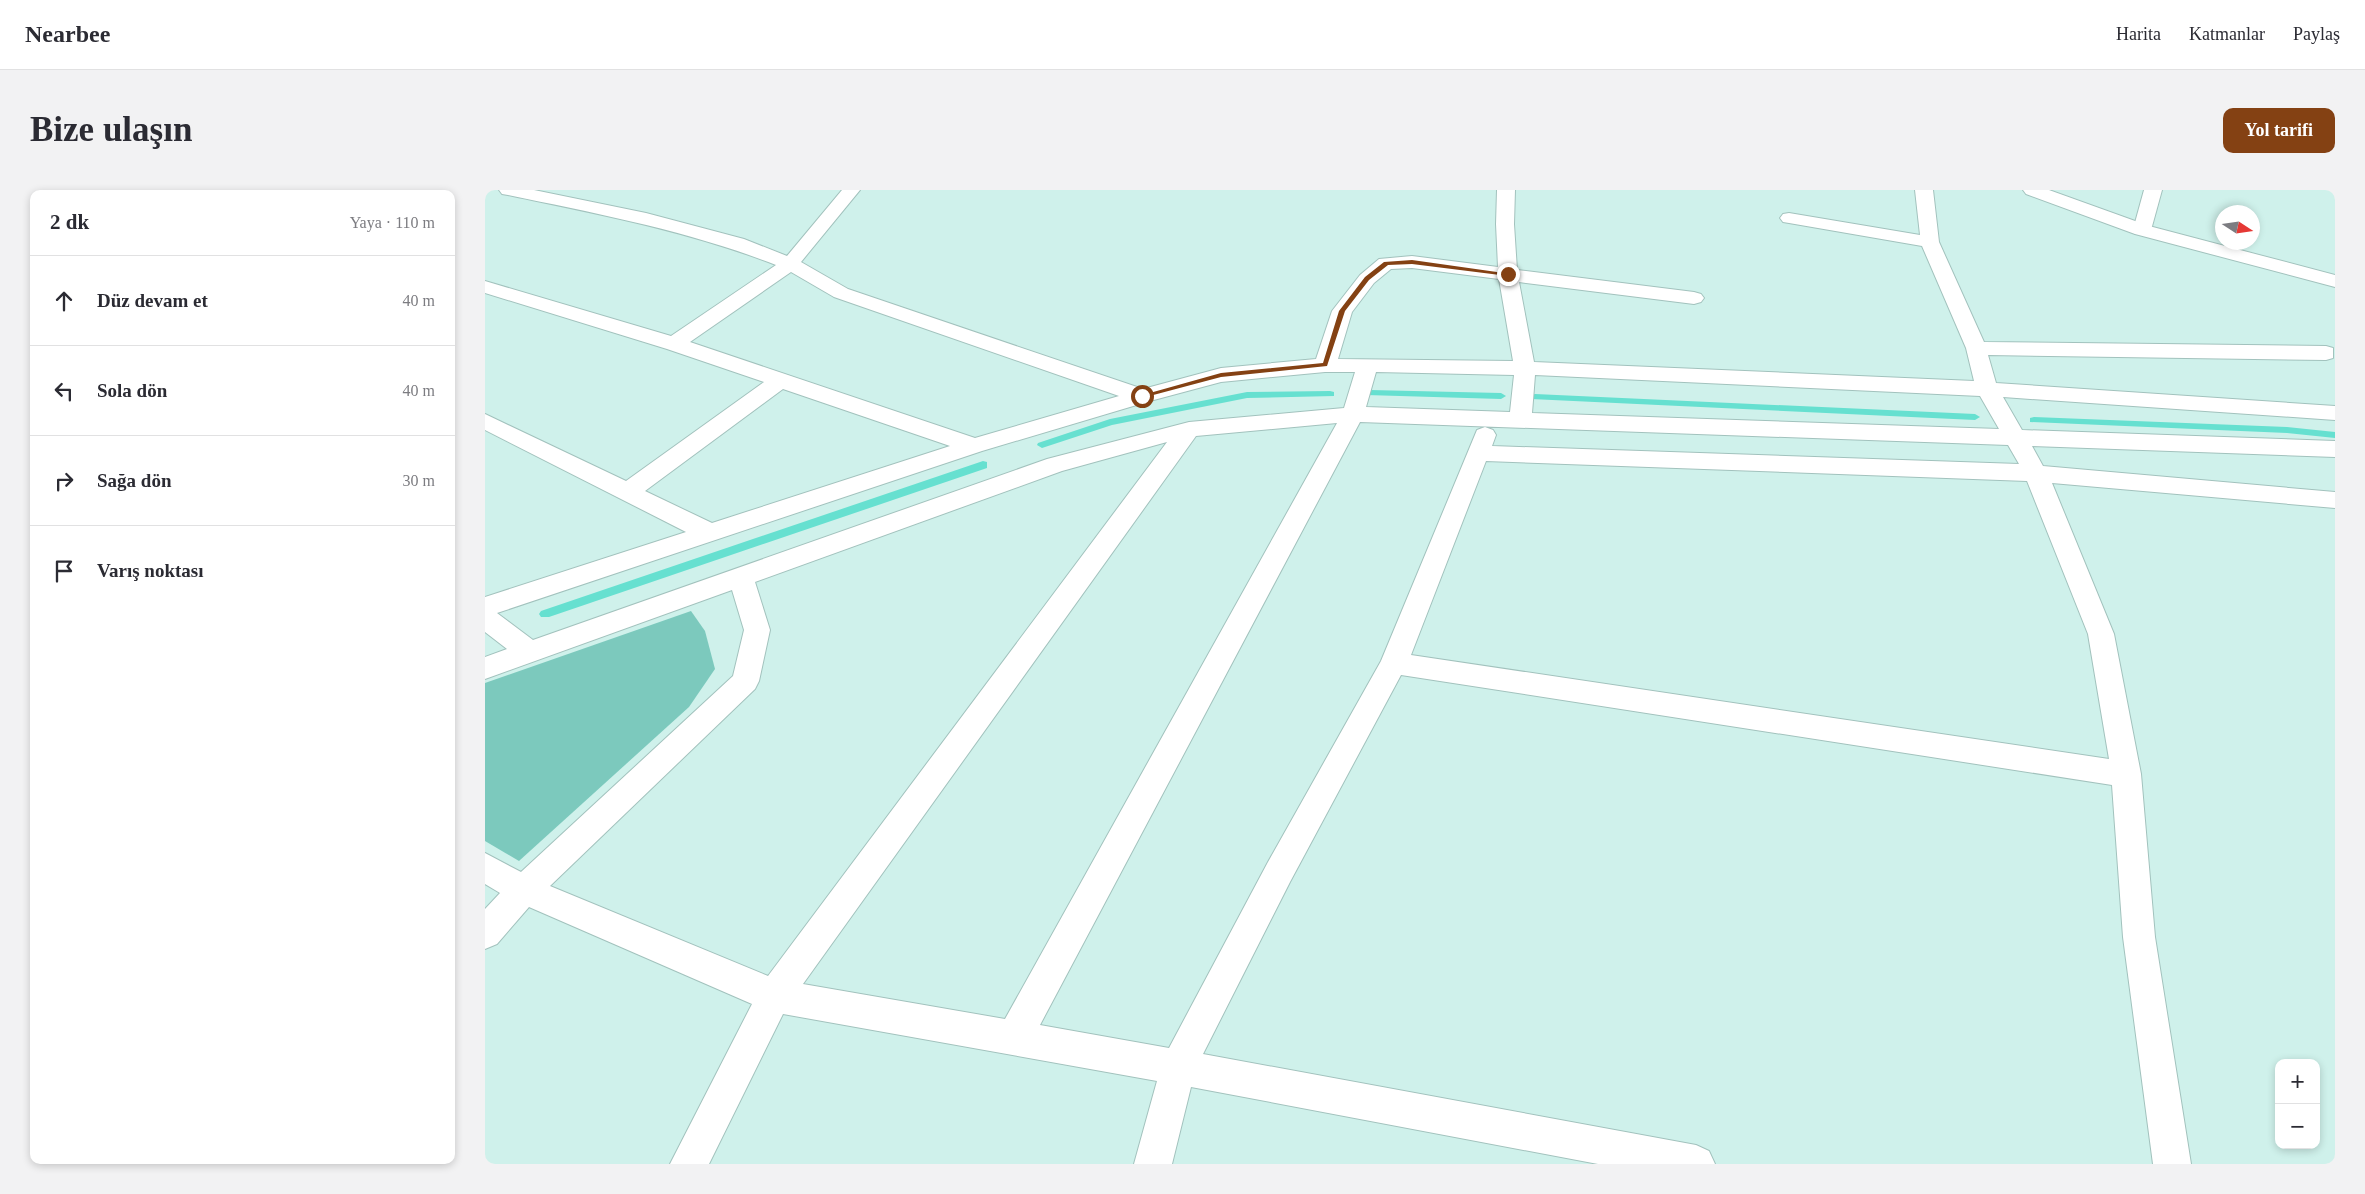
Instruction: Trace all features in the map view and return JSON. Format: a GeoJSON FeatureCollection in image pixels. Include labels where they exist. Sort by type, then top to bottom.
{"type":"FeatureCollection","features":[{"type":"Feature","properties":{"kind":"street"},"geometry":{"type":"LineString","coordinates":[[508,190],[646,218],[737,243],[790,264],[841,293],[1142,396]]}},
{"type":"Feature","properties":{"kind":"street"},"geometry":{"type":"LineString","coordinates":[[674,344],[790,264],[851,190]]}},
{"type":"Feature","properties":{"kind":"street"},"geometry":{"type":"LineString","coordinates":[[1505,190],[1508,274],[1525,368],[1520,418]]}},
{"type":"Feature","properties":{"kind":"street"},"geometry":{"type":"LineString","coordinates":[[1924,190],[1930,242],[1977,348],[1987,390],[2036,473],[2101,634],[2126,774],[2139,938],[2173,1164]]}},
{"type":"Feature","properties":{"kind":"street"},"geometry":{"type":"LineString","coordinates":[[2031,190],[2142,230],[2335,281]]}},
{"type":"Feature","properties":{"kind":"street"},"geometry":{"type":"LineString","coordinates":[[2142,230],[2153,190]]}},
{"type":"Feature","properties":{"kind":"street"},"geometry":{"type":"LineString","coordinates":[[1789,218],[1930,242]]}},
{"type":"Feature","properties":{"kind":"street"},"geometry":{"type":"LineString","coordinates":[[1325,365],[1342,311],[1367,278],[1386,263],[1412,262],[1694,298]]}},
{"type":"Feature","properties":{"kind":"street"},"geometry":{"type":"LineString","coordinates":[[485,287],[674,344],[975,446],[1013,457],[1055,465],[1189,429],[1353,414],[1492,417],[2335,449]]}},
{"type":"Feature","properties":{"kind":"street"},"geometry":{"type":"LineString","coordinates":[[1977,348],[2326,353]]}},
{"type":"Feature","properties":{"kind":"street"},"geometry":{"type":"LineString","coordinates":[[485,668],[741,577],[1013,457],[1142,396],[1221,375],[1325,365],[1525,368],[1987,390],[2335,413]]}},
{"type":"Feature","properties":{"kind":"street"},"geometry":{"type":"LineString","coordinates":[[1014,1038],[1353,414],[1367,366]]}},
{"type":"Feature","properties":{"kind":"street"},"geometry":{"type":"LineString","coordinates":[[627,492],[781,380]]}},
{"type":"Feature","properties":{"kind":"street"},"geometry":{"type":"LineString","coordinates":[[1153,1164],[1178,1067],[1279,872],[1394,662],[1492,417]]}},
{"type":"Feature","properties":{"kind":"street"},"geometry":{"type":"LineString","coordinates":[[485,421],[710,533]]}},
{"type":"Feature","properties":{"kind":"street"},"geometry":{"type":"LineString","coordinates":[[689,1164],[774,996],[1189,429]]}},
{"type":"Feature","properties":{"kind":"street"},"geometry":{"type":"LineString","coordinates":[[485,607],[975,446]]}},
{"type":"Feature","properties":{"kind":"street"},"geometry":{"type":"LineString","coordinates":[[1477,453],[2036,473],[2335,500]]}},
{"type":"Feature","properties":{"kind":"street"},"geometry":{"type":"LineString","coordinates":[[485,933],[525,890],[745,681],[757,630],[741,577]]}},
{"type":"Feature","properties":{"kind":"street"},"geometry":{"type":"LineString","coordinates":[[485,618],[530,652]]}},
{"type":"Feature","properties":{"kind":"street"},"geometry":{"type":"LineString","coordinates":[[1394,662],[2126,774]]}},
{"type":"Feature","properties":{"kind":"street"},"geometry":{"type":"LineString","coordinates":[[485,867],[525,890],[774,996],[1178,1067],[1696,1164]]}},
{"type":"Feature","properties":{"kind":"green space"},"geometry":{"type":"Polygon","coordinates":[[[691,611],[705,631],[715,669],[689,707],[519,861],[485,841],[485,683],[691,611]]]}},
{"type":"Feature","properties":{"kind":"waterway"},"geometry":{"type":"LineString","coordinates":[[1370,393],[1501,396]]}},
{"type":"Feature","properties":{"kind":"waterway"},"geometry":{"type":"LineString","coordinates":[[1042,445],[1110,422],[1247,395],[1330,394]]}},
{"type":"Feature","properties":{"kind":"waterway"},"geometry":{"type":"LineString","coordinates":[[1535,397],[1975,417]]}},
{"type":"Feature","properties":{"kind":"waterway"},"geometry":{"type":"LineString","coordinates":[[2034,420],[2287,430],[2335,435]]}},
{"type":"Feature","properties":{"kind":"waterway"},"geometry":{"type":"LineString","coordinates":[[545,614],[983,465]]}},
{"type":"Feature","properties":{"kind":"route"},"geometry":{"type":"LineString","coordinates":[[1142,396],[1221,375],[1325,365],[1342,311],[1367,278],[1386,263],[1412,262],[1508,274]]}}]}
